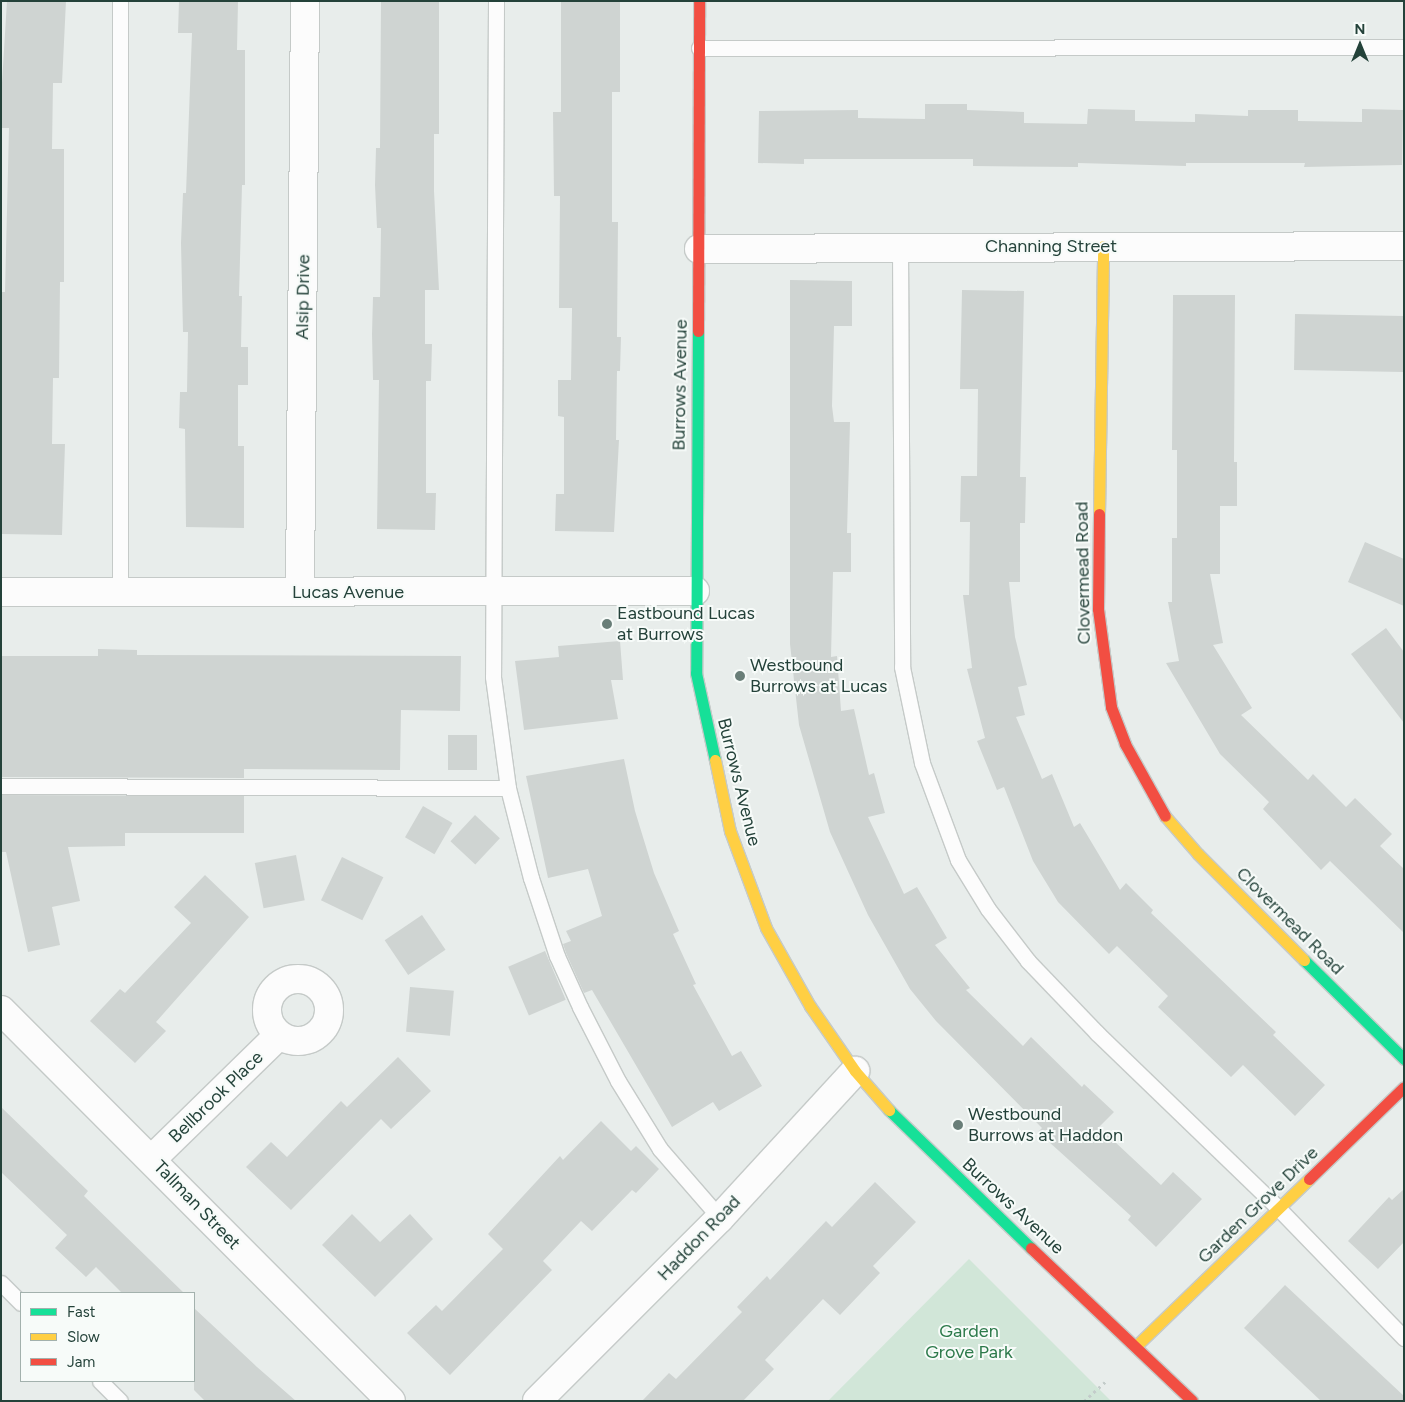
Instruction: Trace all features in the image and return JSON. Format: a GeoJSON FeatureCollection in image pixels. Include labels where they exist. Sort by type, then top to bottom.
{"type":"FeatureCollection","features":[{"type":"Feature","properties":{"kind":"street","name":"Alsip Drive"},"geometry":{"type":"LineString","coordinates":[[300,592],[305,1]]}},
{"type":"Feature","properties":{"kind":"street","name":"Burrows Avenue"},"geometry":{"type":"LineString","coordinates":[[699,1],[696,673],[730,831],[766,928],[810,1006],[854,1071],[908,1130],[1192,1401]]}},
{"type":"Feature","properties":{"kind":"street","name":"Clovermead Road"},"geometry":{"type":"LineString","coordinates":[[1102,246],[1098,609],[1111,706],[1125,744],[1166,818],[1198,854],[1404,1059]]}},
{"type":"Feature","properties":{"kind":"street","name":"Channing Street"},"geometry":{"type":"LineString","coordinates":[[698,249],[1404,246]]}},
{"type":"Feature","properties":{"kind":"street","name":"Lucas Avenue"},"geometry":{"type":"LineString","coordinates":[[1,592],[695,591]]}},
{"type":"Feature","properties":{"kind":"street","name":"Tallman Street"},"geometry":{"type":"LineString","coordinates":[[1,1010],[152,1158],[391,1401]]}},
{"type":"Feature","properties":{"kind":"street","name":"Bellbrook Place"},"geometry":{"type":"LineString","coordinates":[[152,1158],[279,1035]]}},
{"type":"Feature","properties":{"kind":"street","name":"Haddon Road"},"geometry":{"type":"LineString","coordinates":[[538,1401],[720,1218],[854,1071]]}},
{"type":"Feature","properties":{"kind":"street","name":"Garden Grove Drive"},"geometry":{"type":"LineString","coordinates":[[1136,1346],[1404,1088]]}},
{"type":"Feature","properties":{"kind":"lane"},"geometry":{"type":"LineString","coordinates":[[120,1],[120,592]]}},
{"type":"Feature","properties":{"kind":"lane"},"geometry":{"type":"LineString","coordinates":[[496,1],[495,592],[493,677],[508,788],[531,878],[557,956],[580,1007],[618,1081],[660,1149],[720,1218]]}},
{"type":"Feature","properties":{"kind":"lane"},"geometry":{"type":"LineString","coordinates":[[699,48],[1404,47]]}},
{"type":"Feature","properties":{"kind":"lane"},"geometry":{"type":"LineString","coordinates":[[900,247],[902,667],[922,763],[935,806],[958,860],[988,909],[1028,961],[1097,1034],[1279,1209],[1404,1338]]}},
{"type":"Feature","properties":{"kind":"lane"},"geometry":{"type":"LineString","coordinates":[[1,786],[508,788]]}},
{"type":"Feature","properties":{"kind":"lane"},"geometry":{"type":"LineString","coordinates":[[1,1283],[20,1302]]}},
{"type":"Feature","properties":{"kind":"lane"},"geometry":{"type":"LineString","coordinates":[[101,1382],[120,1401]]}},
{"type":"Feature","properties":{"kind":"path"},"geometry":{"type":"LineString","coordinates":[[1084,1401],[1106,1381]]}},
{"type":"Feature","properties":{"kind":"green space","name":"Garden Grove Park"},"geometry":{"type":"Polygon","coordinates":[[[969,1259],[1111,1401],[828,1401],[969,1259]]]}},
{"type":"Feature","properties":{"kind":"building"},"geometry":{"type":"Polygon","coordinates":[[[7,1],[66,1],[62,83],[53,83],[52,149],[64,149],[64,282],[60,282],[59,378],[53,378],[52,444],[65,444],[62,535],[2,534],[2,292],[5,292],[9,128],[1,128],[1,99],[7,1]]]}},
{"type":"Feature","properties":{"kind":"building"},"geometry":{"type":"Polygon","coordinates":[[[179,1],[238,1],[237,50],[245,50],[245,185],[242,185],[239,296],[242,296],[241,347],[248,347],[248,385],[238,385],[238,446],[244,446],[244,528],[186,527],[185,429],[179,428],[180,392],[187,392],[188,332],[183,332],[181,243],[183,193],[186,193],[192,33],[178,33],[179,1]]]}},
{"type":"Feature","properties":{"kind":"building"},"geometry":{"type":"Polygon","coordinates":[[[381,1],[439,1],[439,134],[434,134],[434,191],[439,290],[425,290],[425,344],[432,344],[431,381],[426,381],[426,493],[436,493],[435,530],[377,529],[379,380],[373,380],[372,334],[373,297],[380,297],[381,228],[377,228],[375,185],[376,148],[380,148],[381,1]]]}},
{"type":"Feature","properties":{"kind":"building"},"geometry":{"type":"Polygon","coordinates":[[[561,1],[620,1],[620,92],[612,92],[612,222],[618,222],[617,337],[621,337],[620,371],[617,371],[616,440],[619,440],[614,532],[555,531],[556,494],[564,494],[564,417],[558,416],[558,380],[571,380],[572,308],[559,308],[560,196],[554,196],[553,112],[561,112],[561,1]]]}},
{"type":"Feature","properties":{"kind":"building"},"geometry":{"type":"Polygon","coordinates":[[[925,104],[967,104],[967,110],[1024,112],[1024,123],[1087,124],[1088,109],[1135,110],[1135,121],[1195,122],[1195,114],[1248,116],[1248,110],[1298,110],[1298,121],[1362,122],[1362,109],[1403,110],[1402,165],[1304,167],[1305,163],[1186,163],[1186,166],[1078,163],[1078,167],[973,166],[973,159],[804,159],[804,164],[758,163],[759,111],[858,110],[858,118],[925,119],[925,104]]]}},
{"type":"Feature","properties":{"kind":"building"},"geometry":{"type":"Polygon","coordinates":[[[790,280],[852,281],[852,326],[834,326],[832,406],[834,422],[850,422],[847,533],[851,533],[851,572],[833,572],[831,657],[837,656],[841,711],[854,709],[869,775],[874,773],[885,813],[868,817],[904,894],[917,887],[947,938],[935,945],[970,988],[966,990],[1023,1046],[1031,1037],[1082,1087],[1084,1084],[1114,1112],[1099,1127],[1161,1185],[1173,1172],[1202,1199],[1156,1247],[1128,1220],[1131,1216],[1038,1132],[1042,1128],[936,1021],[910,989],[868,915],[830,832],[799,725],[790,644],[790,280]]]}},
{"type":"Feature","properties":{"kind":"building"},"geometry":{"type":"Polygon","coordinates":[[[962,290],[1024,291],[1020,477],[1026,477],[1025,523],[1020,523],[1020,582],[1009,582],[1015,637],[1027,685],[1018,687],[1025,715],[1016,717],[1042,779],[1052,774],[1074,827],[1080,823],[1120,890],[1126,883],[1153,910],[1151,913],[1276,1032],[1273,1035],[1325,1085],[1295,1116],[1243,1065],[1231,1077],[1158,1007],[1168,996],[1117,946],[1109,954],[1058,902],[1033,861],[1004,787],[997,790],[977,741],[985,738],[967,669],[972,668],[963,595],[969,595],[970,522],[960,522],[961,476],[977,476],[978,389],[960,389],[962,290]]]}},
{"type":"Feature","properties":{"kind":"building"},"geometry":{"type":"Polygon","coordinates":[[[1173,295],[1235,295],[1234,462],[1237,462],[1237,506],[1220,506],[1220,574],[1210,574],[1223,643],[1213,645],[1252,708],[1241,715],[1308,780],[1313,774],[1346,807],[1355,798],[1392,834],[1380,846],[1404,869],[1404,933],[1330,861],[1321,870],[1263,809],[1269,802],[1220,754],[1166,663],[1179,661],[1168,602],[1172,602],[1172,538],[1177,538],[1177,450],[1172,450],[1173,295]]]}},
{"type":"Feature","properties":{"kind":"building"},"geometry":{"type":"Polygon","coordinates":[[[1295,314],[1404,316],[1403,372],[1294,370],[1295,314]]]}},
{"type":"Feature","properties":{"kind":"building"},"geometry":{"type":"Polygon","coordinates":[[[1365,542],[1404,559],[1404,606],[1348,582],[1365,542]]]}},
{"type":"Feature","properties":{"kind":"building"},"geometry":{"type":"Polygon","coordinates":[[[1386,628],[1404,652],[1404,723],[1351,654],[1386,628]]]}},
{"type":"Feature","properties":{"kind":"building"},"geometry":{"type":"Polygon","coordinates":[[[620,641],[623,680],[611,680],[618,719],[524,730],[515,661],[559,657],[558,646],[620,641]]]}},
{"type":"Feature","properties":{"kind":"building"},"geometry":{"type":"Polygon","coordinates":[[[98,649],[137,650],[137,655],[461,656],[460,711],[401,710],[400,770],[244,769],[244,778],[1,777],[1,656],[98,656],[98,649]]]}},
{"type":"Feature","properties":{"kind":"building"},"geometry":{"type":"Polygon","coordinates":[[[448,735],[477,735],[477,770],[448,770],[448,735]]]}},
{"type":"Feature","properties":{"kind":"building"},"geometry":{"type":"Polygon","coordinates":[[[624,759],[635,811],[654,873],[679,931],[673,934],[696,984],[693,985],[732,1056],[741,1051],[762,1086],[719,1111],[713,1102],[672,1127],[592,990],[584,993],[566,953],[563,944],[571,941],[566,931],[602,916],[588,869],[548,878],[526,776],[624,759]]]}},
{"type":"Feature","properties":{"kind":"building"},"geometry":{"type":"Polygon","coordinates":[[[1,795],[244,796],[244,833],[125,833],[125,846],[68,847],[80,901],[52,907],[60,945],[28,952],[6,852],[1,852],[1,795]]]}},
{"type":"Feature","properties":{"kind":"building"},"geometry":{"type":"Polygon","coordinates":[[[423,806],[452,823],[434,854],[405,837],[423,806]]]}},
{"type":"Feature","properties":{"kind":"building"},"geometry":{"type":"Polygon","coordinates":[[[475,815],[500,838],[475,865],[450,841],[475,815]]]}},
{"type":"Feature","properties":{"kind":"building"},"geometry":{"type":"Polygon","coordinates":[[[296,855],[305,900],[264,908],[255,863],[296,855]]]}},
{"type":"Feature","properties":{"kind":"building"},"geometry":{"type":"Polygon","coordinates":[[[342,857],[383,877],[362,920],[321,900],[342,857]]]}},
{"type":"Feature","properties":{"kind":"building"},"geometry":{"type":"Polygon","coordinates":[[[205,875],[249,917],[156,1022],[166,1031],[135,1063],[90,1021],[120,989],[125,993],[191,923],[174,907],[205,875]]]}},
{"type":"Feature","properties":{"kind":"building"},"geometry":{"type":"Polygon","coordinates":[[[422,915],[445,950],[408,975],[385,940],[422,915]]]}},
{"type":"Feature","properties":{"kind":"building"},"geometry":{"type":"Polygon","coordinates":[[[545,951],[566,1000],[529,1015],[508,967],[545,951]]]}},
{"type":"Feature","properties":{"kind":"building"},"geometry":{"type":"Polygon","coordinates":[[[410,987],[454,991],[450,1036],[406,1032],[410,987]]]}},
{"type":"Feature","properties":{"kind":"building"},"geometry":{"type":"Polygon","coordinates":[[[398,1057],[431,1091],[391,1129],[381,1119],[291,1210],[246,1167],[271,1142],[287,1157],[341,1101],[347,1107],[398,1057]]]}},
{"type":"Feature","properties":{"kind":"building"},"geometry":{"type":"Polygon","coordinates":[[[1,1107],[88,1191],[84,1196],[183,1292],[121,1292],[96,1267],[86,1277],[55,1248],[67,1235],[1,1172],[1,1107]]]}},
{"type":"Feature","properties":{"kind":"building"},"geometry":{"type":"Polygon","coordinates":[[[601,1121],[631,1151],[636,1146],[659,1169],[636,1193],[632,1190],[592,1231],[581,1221],[543,1261],[552,1270],[450,1375],[407,1333],[436,1305],[442,1311],[503,1249],[488,1234],[560,1156],[563,1160],[601,1121]]]}},
{"type":"Feature","properties":{"kind":"building"},"geometry":{"type":"Polygon","coordinates":[[[875,1182],[916,1222],[873,1266],[880,1273],[840,1315],[823,1299],[765,1360],[774,1369],[743,1401],[642,1401],[669,1373],[676,1379],[742,1312],[737,1307],[767,1276],[770,1280],[826,1221],[832,1227],[875,1182]]]}},
{"type":"Feature","properties":{"kind":"building"},"geometry":{"type":"Polygon","coordinates":[[[1404,1189],[1404,1242],[1378,1269],[1348,1241],[1389,1197],[1392,1200],[1404,1189]]]}},
{"type":"Feature","properties":{"kind":"building"},"geometry":{"type":"Polygon","coordinates":[[[352,1214],[380,1242],[410,1214],[433,1239],[375,1297],[322,1245],[352,1214]]]}},
{"type":"Feature","properties":{"kind":"building"},"geometry":{"type":"Polygon","coordinates":[[[1285,1285],[1404,1396],[1404,1401],[1321,1401],[1244,1328],[1285,1285]]]}},
{"type":"Feature","properties":{"kind":"building"},"geometry":{"type":"Polygon","coordinates":[[[195,1309],[296,1401],[205,1401],[194,1390],[195,1309]]]}},
{"type":"Feature","properties":{"kind":"traffic: fast"},"geometry":{"type":"LineString","coordinates":[[698,331],[696,673],[715,760]]}},
{"type":"Feature","properties":{"kind":"traffic: fast"},"geometry":{"type":"LineString","coordinates":[[1304,960],[1404,1059]]}},
{"type":"Feature","properties":{"kind":"traffic: fast"},"geometry":{"type":"LineString","coordinates":[[889,1110],[1031,1248]]}},
{"type":"Feature","properties":{"kind":"traffic: slow"},"geometry":{"type":"LineString","coordinates":[[1099,514],[1103,246]]}},
{"type":"Feature","properties":{"kind":"traffic: slow"},"geometry":{"type":"LineString","coordinates":[[715,760],[730,831],[766,928],[810,1006],[855,1071],[889,1110]]}},
{"type":"Feature","properties":{"kind":"traffic: slow"},"geometry":{"type":"LineString","coordinates":[[1165,816],[1198,854],[1304,960]]}},
{"type":"Feature","properties":{"kind":"traffic: slow"},"geometry":{"type":"LineString","coordinates":[[1136,1346],[1309,1179]]}},
{"type":"Feature","properties":{"kind":"traffic: jam"},"geometry":{"type":"LineString","coordinates":[[698,331],[699,1]]}},
{"type":"Feature","properties":{"kind":"traffic: jam"},"geometry":{"type":"LineString","coordinates":[[1099,514],[1098,609],[1111,707],[1125,744],[1165,816]]}},
{"type":"Feature","properties":{"kind":"traffic: jam"},"geometry":{"type":"LineString","coordinates":[[1309,1179],[1404,1087]]}},
{"type":"Feature","properties":{"kind":"traffic: jam"},"geometry":{"type":"LineString","coordinates":[[1031,1248],[1192,1401]]}},
{"type":"Feature","properties":{"kind":"place","name":"Eastbound Lucas at Burrows"},"geometry":{"type":"Point","coordinates":[607,624]}},
{"type":"Feature","properties":{"kind":"place","name":"Westbound Burrows at Lucas"},"geometry":{"type":"Point","coordinates":[740,676]}},
{"type":"Feature","properties":{"kind":"place","name":"Westbound Burrows at Haddon"},"geometry":{"type":"Point","coordinates":[958,1125]}}]}
